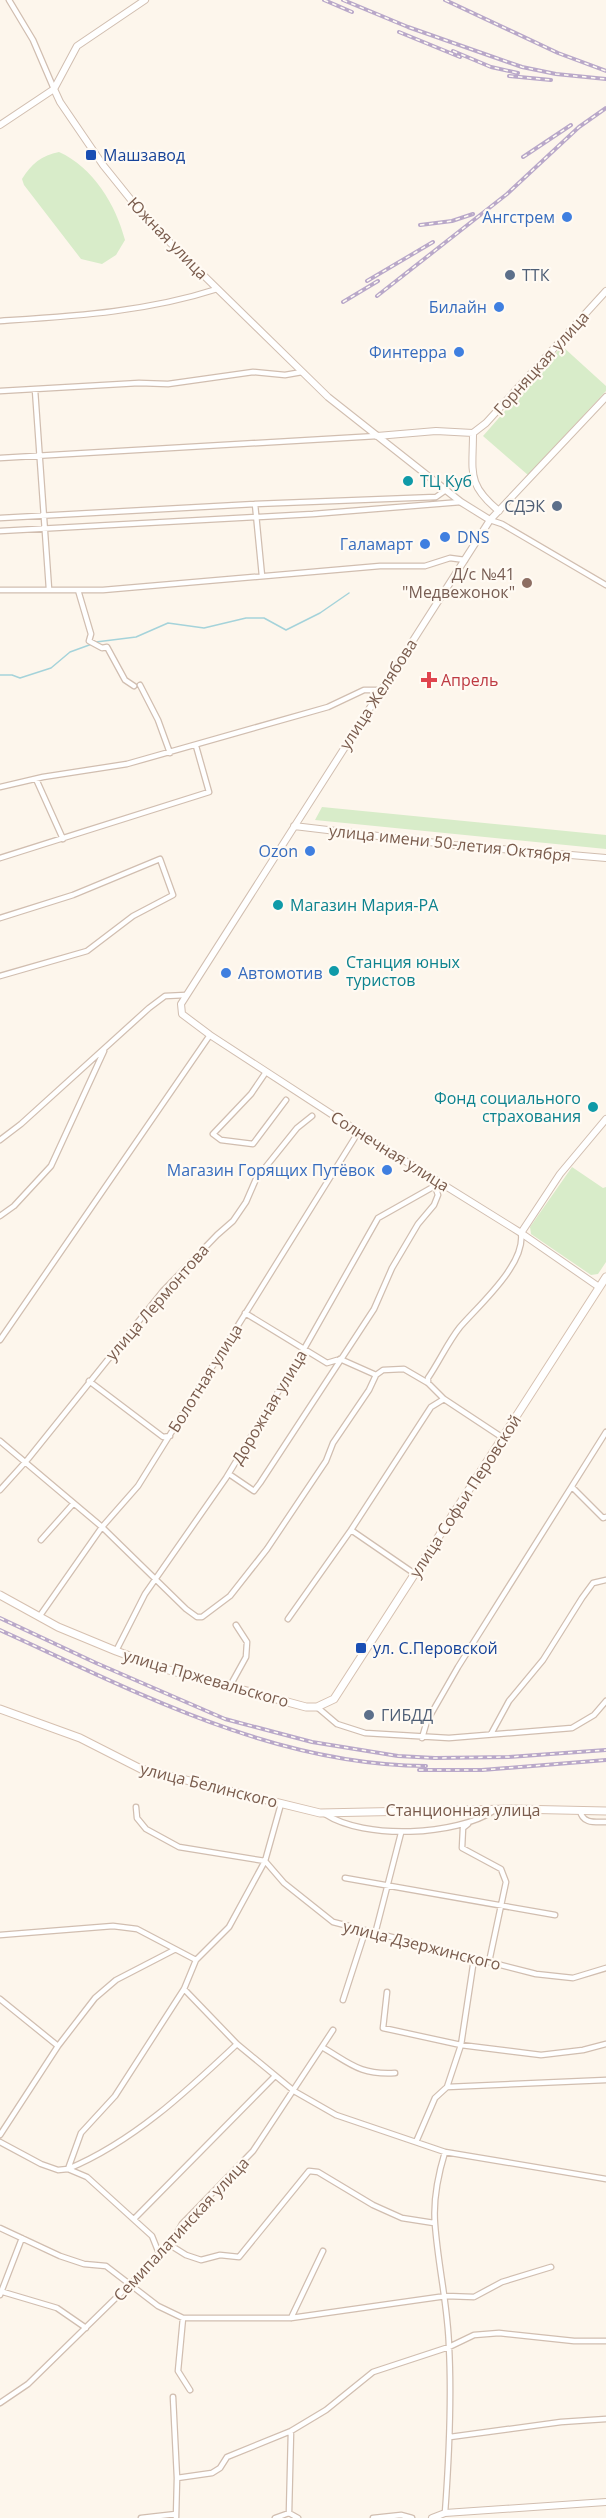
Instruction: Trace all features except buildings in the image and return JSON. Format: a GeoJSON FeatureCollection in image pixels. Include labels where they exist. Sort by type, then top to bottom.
{"type":"FeatureCollection","features":[{"type":"Feature","properties":{"kind":"main road","name":"улица Софьи Перовской"},"geometry":{"type":"LineString","coordinates":[[317,1707],[334,1699],[606,1277]]}},
{"type":"Feature","properties":{"kind":"main road","name":"улица Пржевальского"},"geometry":{"type":"LineString","coordinates":[[0,1595],[39,1617],[116,1652],[165,1669],[306,1707],[317,1707]]}},
{"type":"Feature","properties":{"kind":"main road","name":"улица Белинского"},"geometry":{"type":"LineString","coordinates":[[0,1709],[80,1738],[141,1769],[322,1813]]}},
{"type":"Feature","properties":{"kind":"main road","name":"Станционная улица"},"geometry":{"type":"LineString","coordinates":[[322,1813],[606,1811]]}},
{"type":"Feature","properties":{"kind":"street","name":"Южная улица"},"geometry":{"type":"LineString","coordinates":[[9,0],[33,40],[60,102],[103,165],[148,221],[328,397],[461,502],[490,520]]}},
{"type":"Feature","properties":{"kind":"street"},"geometry":{"type":"LineString","coordinates":[[0,125],[54,89],[77,46],[146,0]]}},
{"type":"Feature","properties":{"kind":"street"},"geometry":{"type":"LineString","coordinates":[[0,321],[125,311],[188,298],[217,289]]}},
{"type":"Feature","properties":{"kind":"street","name":"Горняцкая улица"},"geometry":{"type":"LineString","coordinates":[[473,433],[486,423],[606,291]]}},
{"type":"Feature","properties":{"kind":"street"},"geometry":{"type":"LineString","coordinates":[[0,391],[90,385],[168,384],[253,372],[285,375],[302,372]]}},
{"type":"Feature","properties":{"kind":"street"},"geometry":{"type":"LineString","coordinates":[[35,390],[49,589]]}},
{"type":"Feature","properties":{"kind":"street","name":"улица Желябова"},"geometry":{"type":"LineString","coordinates":[[182,1014],[182,1004],[186,995],[490,520],[606,397]]}},
{"type":"Feature","properties":{"kind":"street"},"geometry":{"type":"LineString","coordinates":[[0,458],[436,431],[473,433],[473,476],[476,489],[499,511]]}},
{"type":"Feature","properties":{"kind":"street"},"geometry":{"type":"LineString","coordinates":[[0,519],[255,504],[436,497],[446,490]]}},
{"type":"Feature","properties":{"kind":"street"},"geometry":{"type":"LineString","coordinates":[[0,531],[256,517],[461,502]]}},
{"type":"Feature","properties":{"kind":"street"},"geometry":{"type":"LineString","coordinates":[[255,504],[262,576]]}},
{"type":"Feature","properties":{"kind":"street"},"geometry":{"type":"LineString","coordinates":[[490,520],[511,529],[606,585]]}},
{"type":"Feature","properties":{"kind":"street"},"geometry":{"type":"LineString","coordinates":[[0,590],[103,590],[380,566],[425,566],[450,558],[465,560]]}},
{"type":"Feature","properties":{"kind":"street"},"geometry":{"type":"LineString","coordinates":[[78,590],[91,634],[89,641],[102,648],[107,647],[125,680],[137,685],[158,720],[170,753]]}},
{"type":"Feature","properties":{"kind":"street"},"geometry":{"type":"LineString","coordinates":[[0,786],[127,764],[328,707],[364,690],[380,690]]}},
{"type":"Feature","properties":{"kind":"street"},"geometry":{"type":"LineString","coordinates":[[0,858],[209,792],[196,746]]}},
{"type":"Feature","properties":{"kind":"street"},"geometry":{"type":"LineString","coordinates":[[36,779],[63,839]]}},
{"type":"Feature","properties":{"kind":"street","name":"улица имени 50-летия Октября"},"geometry":{"type":"LineString","coordinates":[[294,826],[454,845],[606,858]]}},
{"type":"Feature","properties":{"kind":"street"},"geometry":{"type":"LineString","coordinates":[[0,918],[73,895],[160,860],[172,895],[133,916],[87,951],[0,976]]}},
{"type":"Feature","properties":{"kind":"street"},"geometry":{"type":"LineString","coordinates":[[0,1140],[165,996],[186,995]]}},
{"type":"Feature","properties":{"kind":"street","name":"Солнечная улица"},"geometry":{"type":"LineString","coordinates":[[182,1014],[210,1035],[437,1184],[520,1233],[599,1287]]}},
{"type":"Feature","properties":{"kind":"street"},"geometry":{"type":"LineString","coordinates":[[0,1340],[210,1035]]}},
{"type":"Feature","properties":{"kind":"street"},"geometry":{"type":"LineString","coordinates":[[0,1216],[14,1206],[51,1166],[99,1059],[109,1044]]}},
{"type":"Feature","properties":{"kind":"street"},"geometry":{"type":"LineString","coordinates":[[266,1072],[251,1094],[213,1134],[221,1140],[254,1144],[286,1100]]}},
{"type":"Feature","properties":{"kind":"street","name":"улица Лермонтова"},"geometry":{"type":"LineString","coordinates":[[0,1490],[163,1291],[233,1221],[246,1202],[256,1179],[297,1128],[312,1116]]}},
{"type":"Feature","properties":{"kind":"street"},"geometry":{"type":"LineString","coordinates":[[428,1383],[428,1378],[459,1328],[489,1295],[516,1258],[522,1244],[520,1233],[560,1174],[606,1119]]}},
{"type":"Feature","properties":{"kind":"street","name":"Болотная улица"},"geometry":{"type":"LineString","coordinates":[[39,1617],[102,1527],[138,1486],[359,1131]]}},
{"type":"Feature","properties":{"kind":"street"},"geometry":{"type":"LineString","coordinates":[[229,1474],[254,1491],[374,1309],[392,1268],[418,1224],[434,1205],[438,1195],[437,1184]]}},
{"type":"Feature","properties":{"kind":"street","name":"Дорожная улица"},"geometry":{"type":"LineString","coordinates":[[116,1652],[156,1577],[229,1474],[304,1349],[378,1218],[437,1184]]}},
{"type":"Feature","properties":{"kind":"street"},"geometry":{"type":"LineString","coordinates":[[245,1313],[327,1363],[340,1359]]}},
{"type":"Feature","properties":{"kind":"street"},"geometry":{"type":"LineString","coordinates":[[340,1359],[376,1375]]}},
{"type":"Feature","properties":{"kind":"street"},"geometry":{"type":"LineString","coordinates":[[0,1441],[102,1527],[156,1577],[186,1609],[197,1617],[202,1617],[230,1596],[267,1549],[326,1461],[333,1443],[369,1390],[376,1375],[383,1370],[404,1369],[428,1383],[444,1399],[502,1438]]}},
{"type":"Feature","properties":{"kind":"street"},"geometry":{"type":"LineString","coordinates":[[89,1381],[163,1437],[170,1436]]}},
{"type":"Feature","properties":{"kind":"street"},"geometry":{"type":"LineString","coordinates":[[288,1619],[351,1530],[431,1407],[444,1399]]}},
{"type":"Feature","properties":{"kind":"street"},"geometry":{"type":"LineString","coordinates":[[422,1738],[427,1721],[458,1667],[606,1432]]}},
{"type":"Feature","properties":{"kind":"street"},"geometry":{"type":"LineString","coordinates":[[572,1487],[603,1518],[606,1517]]}},
{"type":"Feature","properties":{"kind":"street"},"geometry":{"type":"LineString","coordinates":[[41,1539],[74,1504]]}},
{"type":"Feature","properties":{"kind":"street"},"geometry":{"type":"LineString","coordinates":[[351,1530],[415,1574]]}},
{"type":"Feature","properties":{"kind":"street"},"geometry":{"type":"LineString","coordinates":[[490,1734],[509,1701],[543,1660],[593,1583],[606,1580]]}},
{"type":"Feature","properties":{"kind":"street"},"geometry":{"type":"LineString","coordinates":[[230,1686],[246,1657],[247,1642],[236,1626]]}},
{"type":"Feature","properties":{"kind":"street"},"geometry":{"type":"LineString","coordinates":[[317,1707],[337,1725],[365,1733],[422,1738],[572,1728],[594,1715],[606,1701]]}},
{"type":"Feature","properties":{"kind":"street"},"geometry":{"type":"LineString","coordinates":[[68,2169],[81,2133],[115,2096],[184,1989],[195,1960],[229,1927],[265,1861],[282,1803]]}},
{"type":"Feature","properties":{"kind":"street"},"geometry":{"type":"LineString","coordinates":[[136,1807],[137,1818],[146,1829],[179,1847],[265,1861]]}},
{"type":"Feature","properties":{"kind":"street","name":"улица Белинского"},"geometry":{"type":"LineString","coordinates":[[322,1813],[361,1829],[401,1833],[470,1823],[495,1810]]}},
{"type":"Feature","properties":{"kind":"street"},"geometry":{"type":"LineString","coordinates":[[580,1810],[586,1821],[606,1822]]}},
{"type":"Feature","properties":{"kind":"street"},"geometry":{"type":"LineString","coordinates":[[470,1823],[463,1828],[462,1848],[501,1869],[506,1882],[489,1962]]}},
{"type":"Feature","properties":{"kind":"street"},"geometry":{"type":"LineString","coordinates":[[375,1934],[401,1833]]}},
{"type":"Feature","properties":{"kind":"street","name":"улица Дзержинского"},"geometry":{"type":"LineString","coordinates":[[265,1861],[284,1882],[333,1922],[536,1974],[573,1978],[606,1968]]}},
{"type":"Feature","properties":{"kind":"street"},"geometry":{"type":"LineString","coordinates":[[345,1878],[555,1915]]}},
{"type":"Feature","properties":{"kind":"street"},"geometry":{"type":"LineString","coordinates":[[0,1935],[113,1926],[137,1929],[195,1960]]}},
{"type":"Feature","properties":{"kind":"street"},"geometry":{"type":"LineString","coordinates":[[343,2000],[365,1932]]}},
{"type":"Feature","properties":{"kind":"street"},"geometry":{"type":"LineString","coordinates":[[0,2135],[58,2046],[95,1998],[116,1980],[174,1950]]}},
{"type":"Feature","properties":{"kind":"street"},"geometry":{"type":"LineString","coordinates":[[416,2142],[435,2098],[447,2087],[461,2045],[474,1959]]}},
{"type":"Feature","properties":{"kind":"street"},"geometry":{"type":"LineString","coordinates":[[184,1989],[237,2044],[275,2076],[294,2091],[336,2115],[444,2152],[606,2177]]}},
{"type":"Feature","properties":{"kind":"street"},"geometry":{"type":"LineString","coordinates":[[387,1992],[383,2028],[461,2045],[541,2055],[583,2050],[606,2044]]}},
{"type":"Feature","properties":{"kind":"street"},"geometry":{"type":"LineString","coordinates":[[0,1999],[58,2046]]}},
{"type":"Feature","properties":{"kind":"street","name":"Семипалатинская улица"},"geometry":{"type":"LineString","coordinates":[[0,2403],[28,2384],[170,2245],[182,2224],[253,2151],[333,2030]]}},
{"type":"Feature","properties":{"kind":"street"},"geometry":{"type":"LineString","coordinates":[[0,2142],[41,2164],[58,2170],[68,2169],[89,2160],[155,2118],[237,2044]]}},
{"type":"Feature","properties":{"kind":"street"},"geometry":{"type":"LineString","coordinates":[[322,2046],[356,2067],[373,2074],[395,2073]]}},
{"type":"Feature","properties":{"kind":"street"},"geometry":{"type":"LineString","coordinates":[[134,2219],[275,2076]]}},
{"type":"Feature","properties":{"kind":"street"},"geometry":{"type":"LineString","coordinates":[[447,2087],[606,2080]]}},
{"type":"Feature","properties":{"kind":"street"},"geometry":{"type":"LineString","coordinates":[[444,2152],[437,2178],[434,2223],[446,2296],[450,2347],[450,2437],[446,2513]]}},
{"type":"Feature","properties":{"kind":"street"},"geometry":{"type":"LineString","coordinates":[[68,2169],[87,2177],[152,2236],[160,2256]]}},
{"type":"Feature","properties":{"kind":"street"},"geometry":{"type":"LineString","coordinates":[[170,2245],[186,2255],[201,2260],[220,2255],[239,2257],[309,2171],[318,2172],[373,2205],[402,2218],[434,2223]]}},
{"type":"Feature","properties":{"kind":"street"},"geometry":{"type":"LineString","coordinates":[[0,2228],[60,2256],[84,2264],[106,2266],[158,2306],[183,2318],[291,2318],[446,2296],[474,2296],[502,2282],[551,2267]]}},
{"type":"Feature","properties":{"kind":"street"},"geometry":{"type":"LineString","coordinates":[[22,2238],[1,2294],[57,2308],[86,2328]]}},
{"type":"Feature","properties":{"kind":"street"},"geometry":{"type":"LineString","coordinates":[[291,2318],[323,2251]]}},
{"type":"Feature","properties":{"kind":"street"},"geometry":{"type":"LineString","coordinates":[[183,2318],[178,2371],[190,2390]]}},
{"type":"Feature","properties":{"kind":"street"},"geometry":{"type":"LineString","coordinates":[[177,2478],[212,2473],[220,2468],[227,2457],[291,2431],[327,2410],[373,2372],[450,2347],[474,2335],[499,2332],[573,2341],[606,2341]]}},
{"type":"Feature","properties":{"kind":"street"},"geometry":{"type":"LineString","coordinates":[[141,2518],[176,2516],[177,2478],[173,2397]]}},
{"type":"Feature","properties":{"kind":"street"},"geometry":{"type":"LineString","coordinates":[[450,2437],[561,2422],[606,2419]]}},
{"type":"Feature","properties":{"kind":"street"},"geometry":{"type":"LineString","coordinates":[[289,2513],[291,2431]]}},
{"type":"Feature","properties":{"kind":"street"},"geometry":{"type":"LineString","coordinates":[[432,2518],[446,2513],[606,2502]]}},
{"type":"Feature","properties":{"kind":"street"},"geometry":{"type":"LineString","coordinates":[[275,2518],[289,2513],[298,2518]]}},
{"type":"Feature","properties":{"kind":"street"},"geometry":{"type":"LineString","coordinates":[[373,2518],[401,2516],[412,2518]]}},
{"type":"Feature","properties":{"kind":"green space"},"geometry":{"type":"Polygon","coordinates":[[[59,152],[82,167],[92,177],[109,201],[121,227],[125,240],[116,255],[102,264],[81,259],[24,185],[22,179],[33,165],[47,155],[59,152]]]}},
{"type":"Feature","properties":{"kind":"green space"},"geometry":{"type":"Polygon","coordinates":[[[562,346],[606,386],[606,391],[528,475],[483,436],[562,346]]]}},
{"type":"Feature","properties":{"kind":"green space"},"geometry":{"type":"Polygon","coordinates":[[[322,807],[606,835],[606,849],[315,820],[322,807]]]}},
{"type":"Feature","properties":{"kind":"green space"},"geometry":{"type":"Polygon","coordinates":[[[572,1167],[603,1188],[606,1187],[606,1262],[598,1274],[591,1275],[531,1234],[530,1227],[572,1167]]]}},
{"type":"Feature","properties":{"kind":"waterway"},"geometry":{"type":"LineString","coordinates":[[96,642],[136,637],[168,623],[204,628],[246,618],[264,618],[286,630],[320,613],[349,593]]}},
{"type":"Feature","properties":{"kind":"waterway"},"geometry":{"type":"LineString","coordinates":[[0,675],[20,678],[51,668],[70,652],[92,644]]}},
{"type":"Feature","properties":{"kind":"railway"},"geometry":{"type":"LineString","coordinates":[[324,0],[352,12]]}},
{"type":"Feature","properties":{"kind":"railway"},"geometry":{"type":"LineString","coordinates":[[343,0],[408,27],[522,67],[556,74],[606,79]]}},
{"type":"Feature","properties":{"kind":"railway"},"geometry":{"type":"LineString","coordinates":[[445,0],[558,53],[606,71]]}},
{"type":"Feature","properties":{"kind":"railway"},"geometry":{"type":"LineString","coordinates":[[399,32],[460,57]]}},
{"type":"Feature","properties":{"kind":"railway"},"geometry":{"type":"LineString","coordinates":[[453,51],[491,67],[518,73]]}},
{"type":"Feature","properties":{"kind":"railway"},"geometry":{"type":"LineString","coordinates":[[509,76],[551,80]]}},
{"type":"Feature","properties":{"kind":"railway"},"geometry":{"type":"LineString","coordinates":[[377,296],[507,194],[579,127],[606,108]]}},
{"type":"Feature","properties":{"kind":"railway"},"geometry":{"type":"LineString","coordinates":[[523,157],[571,125]]}},
{"type":"Feature","properties":{"kind":"railway"},"geometry":{"type":"LineString","coordinates":[[420,225],[452,221],[473,214]]}},
{"type":"Feature","properties":{"kind":"railway"},"geometry":{"type":"LineString","coordinates":[[367,281],[433,242]]}},
{"type":"Feature","properties":{"kind":"railway"},"geometry":{"type":"LineString","coordinates":[[343,302],[378,281]]}},
{"type":"Feature","properties":{"kind":"railway"},"geometry":{"type":"LineString","coordinates":[[0,1618],[225,1719],[312,1742],[398,1756],[435,1758],[509,1757],[606,1750]]}},
{"type":"Feature","properties":{"kind":"railway"},"geometry":{"type":"LineString","coordinates":[[0,1630],[154,1700],[260,1739],[314,1753],[369,1762],[426,1766]]}},
{"type":"Feature","properties":{"kind":"railway"},"geometry":{"type":"LineString","coordinates":[[419,1770],[482,1770],[606,1760]]}},
{"type":"Feature","properties":{"kind":"place","name":"Машзавод"},"geometry":{"type":"Point","coordinates":[91,155]}},
{"type":"Feature","properties":{"kind":"place","name":"Ангстрем"},"geometry":{"type":"Point","coordinates":[567,217]}},
{"type":"Feature","properties":{"kind":"place","name":"ТТК"},"geometry":{"type":"Point","coordinates":[510,275]}},
{"type":"Feature","properties":{"kind":"place","name":"Билайн"},"geometry":{"type":"Point","coordinates":[499,307]}},
{"type":"Feature","properties":{"kind":"place","name":"Финтерра"},"geometry":{"type":"Point","coordinates":[459,352]}},
{"type":"Feature","properties":{"kind":"place","name":"ТЦ Куб"},"geometry":{"type":"Point","coordinates":[408,481]}},
{"type":"Feature","properties":{"kind":"place","name":"СДЭК"},"geometry":{"type":"Point","coordinates":[557,506]}},
{"type":"Feature","properties":{"kind":"place","name":"DNS"},"geometry":{"type":"Point","coordinates":[445,537]}},
{"type":"Feature","properties":{"kind":"place","name":"Галамарт"},"geometry":{"type":"Point","coordinates":[425,544]}},
{"type":"Feature","properties":{"kind":"place","name":"Д/с №41 \"Медвежонок\""},"geometry":{"type":"Point","coordinates":[527,583]}},
{"type":"Feature","properties":{"kind":"place","name":"Апрель"},"geometry":{"type":"Point","coordinates":[429,680]}},
{"type":"Feature","properties":{"kind":"place","name":"Ozon"},"geometry":{"type":"Point","coordinates":[310,851]}},
{"type":"Feature","properties":{"kind":"place","name":"Магазин Мария-РА"},"geometry":{"type":"Point","coordinates":[278,905]}},
{"type":"Feature","properties":{"kind":"place","name":"Станция юных туристов"},"geometry":{"type":"Point","coordinates":[334,971]}},
{"type":"Feature","properties":{"kind":"place","name":"Автомотив"},"geometry":{"type":"Point","coordinates":[226,973]}},
{"type":"Feature","properties":{"kind":"place","name":"Фонд социального страхования"},"geometry":{"type":"Point","coordinates":[593,1107]}},
{"type":"Feature","properties":{"kind":"place","name":"Магазин Горящих Путёвок"},"geometry":{"type":"Point","coordinates":[387,1170]}},
{"type":"Feature","properties":{"kind":"place","name":"ул. С.Перовской"},"geometry":{"type":"Point","coordinates":[361,1648]}},
{"type":"Feature","properties":{"kind":"place","name":"ГИБДД"},"geometry":{"type":"Point","coordinates":[369,1715]}}]}
